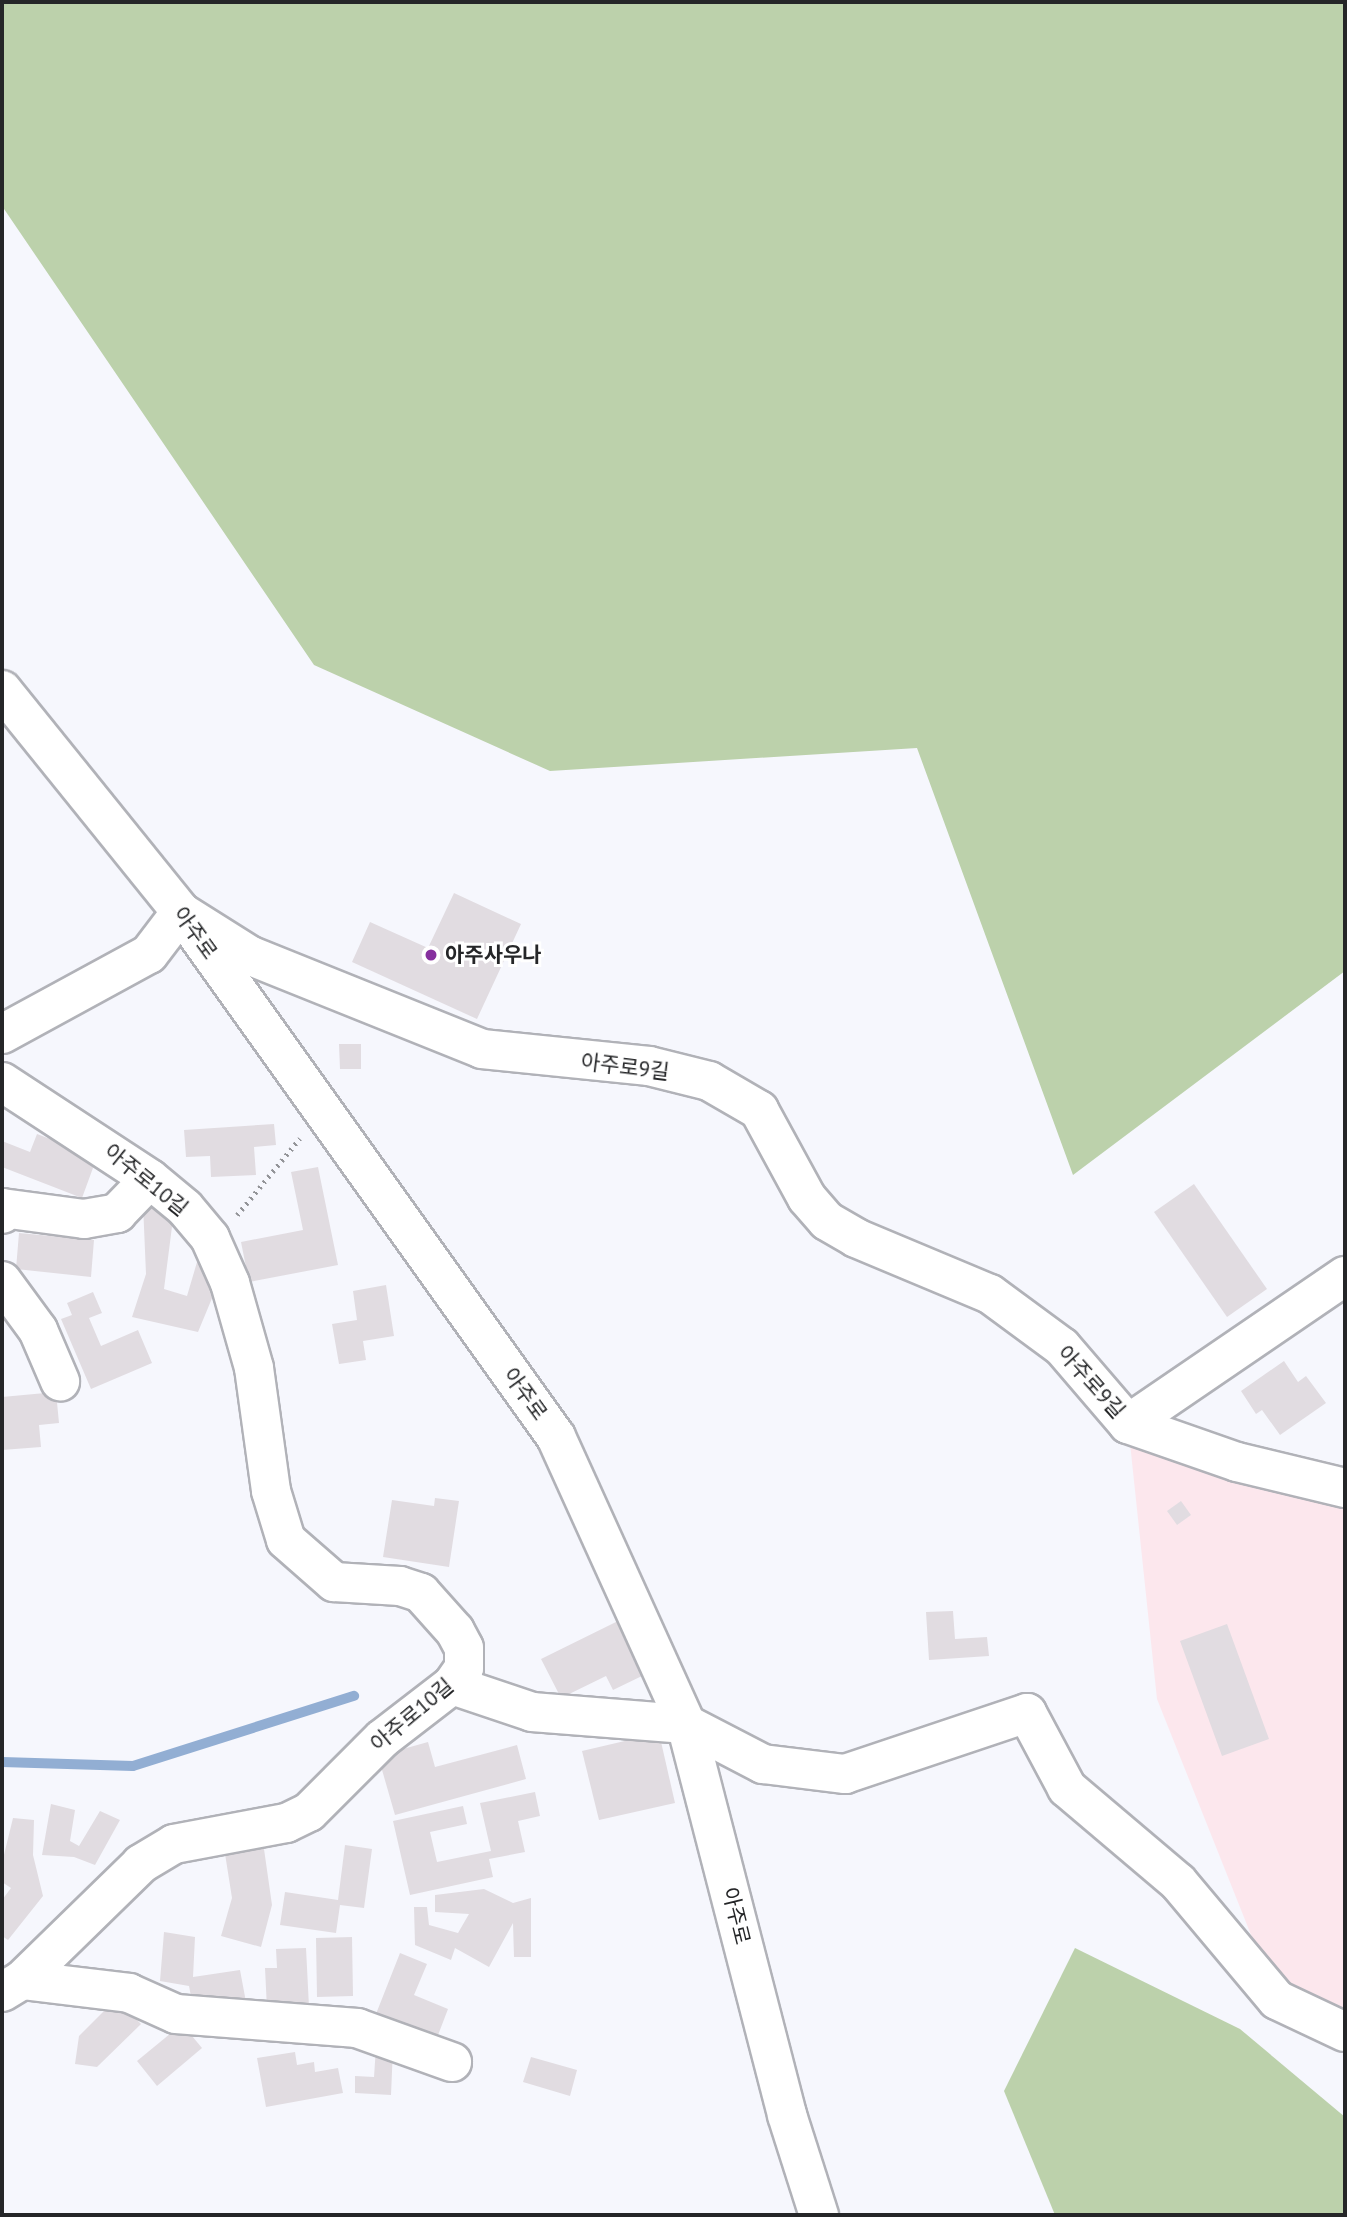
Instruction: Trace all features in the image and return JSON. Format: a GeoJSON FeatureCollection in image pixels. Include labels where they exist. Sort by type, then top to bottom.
{"type":"FeatureCollection","features":[{"type":"Feature","properties":{"kind":"street","name":"아주로"},"geometry":{"type":"LineString","coordinates":[[2,690],[181,912],[556,1437],[686,1724],[813,2213]]}},
{"type":"Feature","properties":{"kind":"street"},"geometry":{"type":"LineString","coordinates":[[2,1034],[149,954],[181,912]]}},
{"type":"Feature","properties":{"kind":"street","name":"아주로9길"},"geometry":{"type":"LineString","coordinates":[[181,912],[251,956],[482,1049],[649,1066],[709,1081],[740,1096],[759,1110],[807,1198],[827,1221],[856,1238],[990,1294],[1062,1346],[1128,1424]]}},
{"type":"Feature","properties":{"kind":"street","name":"아주로10길"},"geometry":{"type":"LineString","coordinates":[[2,1082],[150,1179],[185,1208],[210,1238],[230,1283],[254,1368],[271,1491],[286,1540],[334,1582],[400,1586],[421,1593],[440,1612],[464,1648],[464,1668],[452,1685],[382,1739],[309,1812],[286,1823],[174,1844],[141,1864],[12,1986]]}},
{"type":"Feature","properties":{"kind":"street"},"geometry":{"type":"LineString","coordinates":[[2,1214],[2,1208],[84,1219],[117,1213],[150,1179]]}},
{"type":"Feature","properties":{"kind":"street"},"geometry":{"type":"LineString","coordinates":[[1128,1424],[1345,1276]]}},
{"type":"Feature","properties":{"kind":"street"},"geometry":{"type":"LineString","coordinates":[[2,1282],[38,1330],[60,1381]]}},
{"type":"Feature","properties":{"kind":"street"},"geometry":{"type":"LineString","coordinates":[[1128,1424],[1237,1462],[1345,1489]]}},
{"type":"Feature","properties":{"kind":"street"},"geometry":{"type":"LineString","coordinates":[[452,1685],[532,1712],[686,1724],[763,1765],[845,1774],[1027,1713],[1067,1788],[1178,1882],[1277,2000],[1345,2032]]}},
{"type":"Feature","properties":{"kind":"street"},"geometry":{"type":"LineString","coordinates":[[12,1986],[129,1993],[176,2014],[356,2028],[453,2062]]}},
{"type":"Feature","properties":{"kind":"path"},"geometry":{"type":"LineString","coordinates":[[210,1238],[246,1207],[323,1110]]}},
{"type":"Feature","properties":{"kind":"shaded area"},"geometry":{"type":"Polygon","coordinates":[[[1128,1424],[1345,1488],[1345,2032],[1277,2000],[1157,1699],[1128,1424]]]}},
{"type":"Feature","properties":{"kind":"green space"},"geometry":{"type":"Polygon","coordinates":[[[2,2],[1345,2],[1345,971],[1073,1175],[917,748],[550,771],[314,665],[2,206],[2,2]]]}},
{"type":"Feature","properties":{"kind":"green space"},"geometry":{"type":"Polygon","coordinates":[[[1075,1948],[1240,2029],[1345,2117],[1345,2215],[1055,2215],[1004,2091],[1075,1948]]]}},
{"type":"Feature","properties":{"kind":"building","name":"아주사우나"},"geometry":{"type":"Polygon","coordinates":[[[454,893],[521,924],[477,1019],[352,962],[370,922],[428,948],[454,893]]]}},
{"type":"Feature","properties":{"kind":"building"},"geometry":{"type":"Polygon","coordinates":[[[339,1044],[361,1044],[361,1069],[340,1069],[339,1044]]]}},
{"type":"Feature","properties":{"kind":"building"},"geometry":{"type":"Polygon","coordinates":[[[274,1124],[276,1145],[254,1147],[256,1175],[211,1177],[210,1156],[186,1157],[184,1130],[274,1124]]]}},
{"type":"Feature","properties":{"kind":"building"},"geometry":{"type":"Polygon","coordinates":[[[37,1134],[97,1157],[82,1198],[2,1167],[2,1141],[30,1152],[37,1134]]]}},
{"type":"Feature","properties":{"kind":"building"},"geometry":{"type":"Polygon","coordinates":[[[318,1167],[338,1265],[249,1282],[241,1242],[303,1230],[291,1172],[318,1167]]]}},
{"type":"Feature","properties":{"kind":"building"},"geometry":{"type":"Polygon","coordinates":[[[1194,1184],[1267,1289],[1227,1317],[1154,1212],[1194,1184]]]}},
{"type":"Feature","properties":{"kind":"building"},"geometry":{"type":"Polygon","coordinates":[[[143,1204],[173,1219],[164,1289],[187,1296],[200,1252],[215,1291],[198,1332],[132,1317],[146,1274],[143,1204]]]}},
{"type":"Feature","properties":{"kind":"building"},"geometry":{"type":"Polygon","coordinates":[[[19,1233],[94,1240],[91,1277],[16,1269],[19,1233]]]}},
{"type":"Feature","properties":{"kind":"building"},"geometry":{"type":"Polygon","coordinates":[[[386,1285],[394,1336],[363,1341],[366,1360],[339,1364],[332,1324],[357,1320],[353,1291],[386,1285]]]}},
{"type":"Feature","properties":{"kind":"building"},"geometry":{"type":"Polygon","coordinates":[[[93,1292],[102,1313],[89,1318],[101,1346],[138,1330],[152,1363],[91,1389],[61,1319],[72,1315],[67,1303],[93,1292]]]}},
{"type":"Feature","properties":{"kind":"building"},"geometry":{"type":"Polygon","coordinates":[[[1284,1361],[1298,1382],[1306,1376],[1326,1403],[1280,1435],[1262,1410],[1256,1414],[1241,1391],[1284,1361]]]}},
{"type":"Feature","properties":{"kind":"building"},"geometry":{"type":"Polygon","coordinates":[[[56,1392],[59,1423],[39,1425],[41,1447],[2,1450],[2,1397],[56,1392]]]}},
{"type":"Feature","properties":{"kind":"building"},"geometry":{"type":"Polygon","coordinates":[[[435,1498],[459,1501],[449,1567],[383,1557],[392,1500],[434,1506],[435,1498]]]}},
{"type":"Feature","properties":{"kind":"building"},"geometry":{"type":"Polygon","coordinates":[[[1181,1501],[1191,1515],[1177,1525],[1167,1511],[1181,1501]]]}},
{"type":"Feature","properties":{"kind":"building"},"geometry":{"type":"Polygon","coordinates":[[[953,1611],[955,1639],[987,1637],[989,1656],[929,1660],[926,1612],[953,1611]]]}},
{"type":"Feature","properties":{"kind":"building"},"geometry":{"type":"Polygon","coordinates":[[[618,1621],[644,1675],[613,1690],[606,1676],[561,1698],[541,1659],[618,1621]]]}},
{"type":"Feature","properties":{"kind":"building"},"geometry":{"type":"Polygon","coordinates":[[[1227,1624],[1269,1739],[1222,1756],[1180,1641],[1227,1624]]]}},
{"type":"Feature","properties":{"kind":"building"},"geometry":{"type":"Polygon","coordinates":[[[659,1733],[675,1803],[599,1820],[582,1751],[659,1733]]]}},
{"type":"Feature","properties":{"kind":"building"},"geometry":{"type":"Polygon","coordinates":[[[428,1742],[435,1767],[517,1745],[526,1779],[395,1815],[378,1756],[428,1742]]]}},
{"type":"Feature","properties":{"kind":"building"},"geometry":{"type":"Polygon","coordinates":[[[535,1792],[540,1816],[518,1821],[525,1852],[489,1859],[493,1877],[410,1895],[393,1821],[463,1806],[467,1824],[430,1832],[437,1862],[491,1851],[480,1803],[535,1792]]]}},
{"type":"Feature","properties":{"kind":"building"},"geometry":{"type":"Polygon","coordinates":[[[51,1804],[75,1810],[70,1841],[79,1846],[100,1811],[120,1820],[95,1865],[74,1857],[42,1855],[51,1804]]]}},
{"type":"Feature","properties":{"kind":"building"},"geometry":{"type":"Polygon","coordinates":[[[13,1818],[34,1820],[33,1855],[43,1896],[8,1940],[2,1936],[2,1900],[11,1888],[2,1882],[2,1863],[13,1818]]]}},
{"type":"Feature","properties":{"kind":"building"},"geometry":{"type":"Polygon","coordinates":[[[262,1835],[272,1905],[261,1947],[221,1936],[232,1898],[223,1841],[262,1835]]]}},
{"type":"Feature","properties":{"kind":"building"},"geometry":{"type":"Polygon","coordinates":[[[345,1845],[372,1849],[364,1908],[340,1905],[336,1933],[280,1925],[285,1892],[338,1900],[345,1845]]]}},
{"type":"Feature","properties":{"kind":"building"},"geometry":{"type":"Polygon","coordinates":[[[484,1889],[513,1903],[531,1898],[531,1957],[514,1957],[513,1923],[489,1967],[455,1948],[451,1960],[415,1945],[414,1907],[427,1907],[429,1925],[458,1933],[469,1914],[435,1912],[435,1895],[484,1889]]]}},
{"type":"Feature","properties":{"kind":"building"},"geometry":{"type":"Polygon","coordinates":[[[164,1932],[195,1937],[193,1977],[240,1970],[246,2002],[194,2012],[189,1986],[160,1981],[164,1932]]]}},
{"type":"Feature","properties":{"kind":"building"},"geometry":{"type":"Polygon","coordinates":[[[352,1937],[353,1996],[317,1997],[316,1938],[352,1937]]]}},
{"type":"Feature","properties":{"kind":"building"},"geometry":{"type":"Polygon","coordinates":[[[306,1948],[309,2007],[267,2009],[265,1968],[277,1968],[276,1949],[306,1948]]]}},
{"type":"Feature","properties":{"kind":"building"},"geometry":{"type":"Polygon","coordinates":[[[400,1953],[427,1964],[414,1995],[448,2009],[435,2043],[374,2019],[400,1953]]]}},
{"type":"Feature","properties":{"kind":"building"},"geometry":{"type":"Polygon","coordinates":[[[116,1999],[141,2024],[97,2067],[75,2064],[79,2036],[116,1999]]]}},
{"type":"Feature","properties":{"kind":"building"},"geometry":{"type":"Polygon","coordinates":[[[182,2024],[202,2048],[157,2086],[137,2061],[182,2024]]]}},
{"type":"Feature","properties":{"kind":"building"},"geometry":{"type":"Polygon","coordinates":[[[376,2047],[393,2048],[391,2095],[355,2093],[355,2076],[374,2077],[376,2047]]]}},
{"type":"Feature","properties":{"kind":"building"},"geometry":{"type":"Polygon","coordinates":[[[295,2052],[297,2065],[314,2062],[315,2072],[338,2068],[343,2093],[266,2107],[257,2058],[295,2052]]]}},
{"type":"Feature","properties":{"kind":"building"},"geometry":{"type":"Polygon","coordinates":[[[531,2057],[577,2070],[570,2096],[523,2082],[531,2057]]]}},
{"type":"Feature","properties":{"kind":"waterway"},"geometry":{"type":"LineString","coordinates":[[2,1762],[133,1766],[354,1696]]}},
{"type":"Feature","properties":{"kind":"place","name":"아주사우나"},"geometry":{"type":"Point","coordinates":[431,955]}}]}
